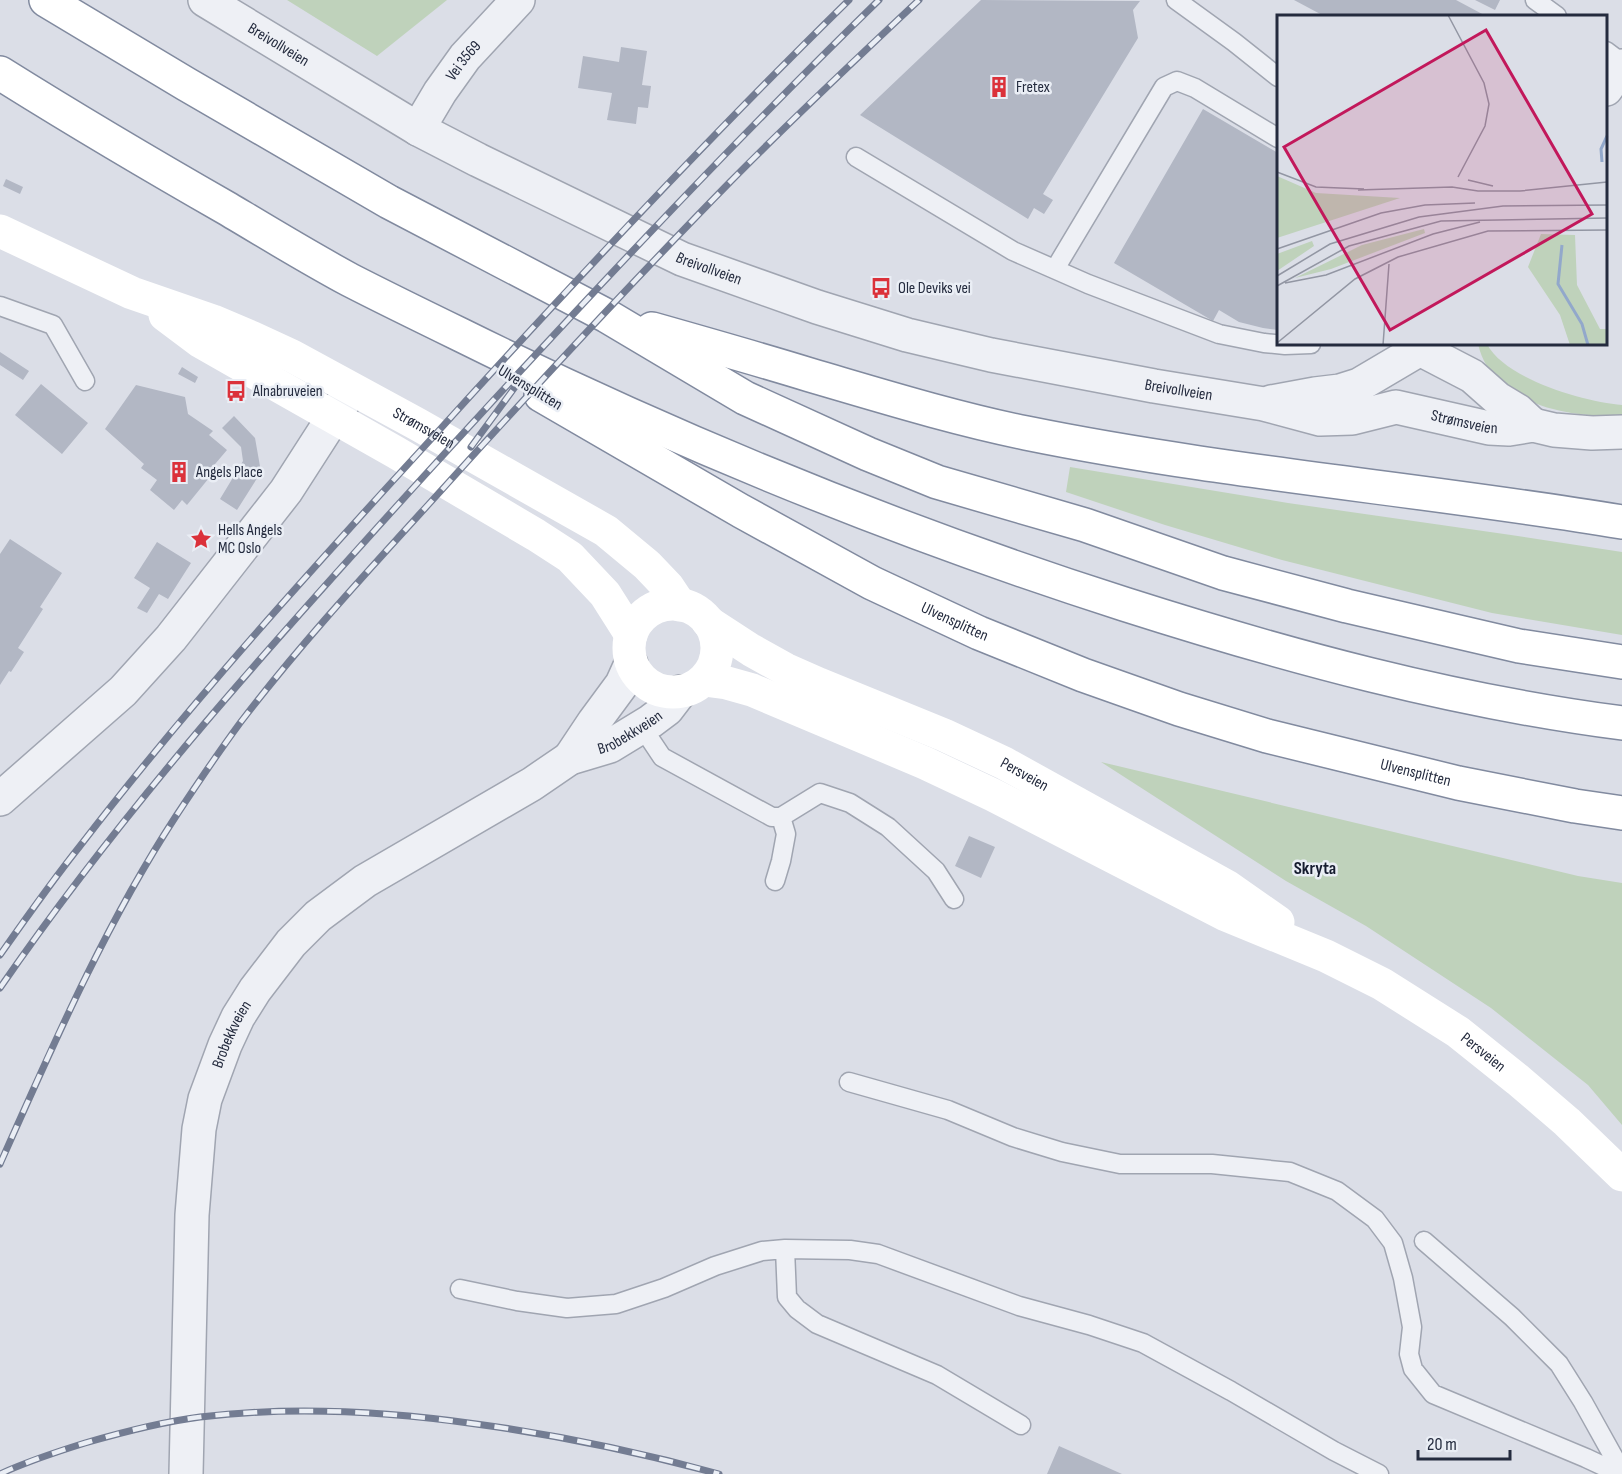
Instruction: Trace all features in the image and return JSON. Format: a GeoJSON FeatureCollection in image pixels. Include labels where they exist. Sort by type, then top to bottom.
{"type":"FeatureCollection","features":[{"type":"Feature","properties":{"kind":"main road"},"geometry":{"type":"LineString","coordinates":[[46,0],[388,202],[607,316],[745,398],[868,454],[936,482],[1085,525],[1222,573],[1347,606],[1520,646],[1622,662]]}},
{"type":"Feature","properties":{"kind":"main road"},"geometry":{"type":"LineString","coordinates":[[0,74],[350,280],[511,360],[691,443],[781,480],[893,524],[1055,582],[1208,631],[1329,665],[1510,706],[1622,723]]}},
{"type":"Feature","properties":{"kind":"main road","name":"Strømsveien"},"geometry":{"type":"LineString","coordinates":[[0,231],[139,296],[213,321],[253,338],[352,388],[606,531],[647,565],[668,587],[680,605]]}},
{"type":"Feature","properties":{"kind":"main road","name":"Ulvensplitten"},"geometry":{"type":"LineString","coordinates":[[350,280],[741,511],[872,583],[1021,651],[1128,692],[1267,736],[1458,783],[1622,813]]}},
{"type":"Feature","properties":{"kind":"main road","name":"Strømsveien"},"geometry":{"type":"LineString","coordinates":[[139,296],[201,342],[516,523],[570,557],[605,594],[631,649]]}},
{"type":"Feature","properties":{"kind":"main road"},"geometry":{"type":"LineString","coordinates":[[607,316],[902,402],[1025,433],[1149,456],[1622,522]]}},
{"type":"Feature","properties":{"kind":"main road"},"geometry":{"type":"LineString","coordinates":[[680,605],[691,608],[708,622],[717,646],[716,658],[711,670],[692,686],[668,692],[656,689],[637,674],[631,649],[635,625],[650,611],[660,606],[680,605]]}},
{"type":"Feature","properties":{"kind":"main road","name":"Persveien"},"geometry":{"type":"LineString","coordinates":[[708,622],[751,651],[784,669],[944,735],[1004,763],[1228,887],[1326,956]]}},
{"type":"Feature","properties":{"kind":"main road","name":"Persveien"},"geometry":{"type":"LineString","coordinates":[[692,686],[727,683],[752,690],[925,763],[1226,915],[1326,956],[1382,984],[1458,1032],[1559,1115],[1622,1175]]}},
{"type":"Feature","properties":{"kind":"street","name":"Breivollveien"},"geometry":{"type":"LineString","coordinates":[[205,0],[418,129],[546,194],[682,259],[817,308],[907,335],[991,355],[1264,404],[1320,419],[1352,418],[1396,407]]}},
{"type":"Feature","properties":{"kind":"street","name":"Vei 3569"},"geometry":{"type":"LineString","coordinates":[[418,129],[440,92],[465,57],[518,0]]}},
{"type":"Feature","properties":{"kind":"street"},"geometry":{"type":"LineString","coordinates":[[1607,86],[1622,64]]}},
{"type":"Feature","properties":{"kind":"street","name":"Breivollveien"},"geometry":{"type":"LineString","coordinates":[[1264,404],[1340,391],[1359,385],[1422,346]]}},
{"type":"Feature","properties":{"kind":"street"},"geometry":{"type":"LineString","coordinates":[[1396,407],[1422,346]]}},
{"type":"Feature","properties":{"kind":"street","name":"Strømsveien"},"geometry":{"type":"LineString","coordinates":[[1422,346],[1472,376],[1533,425]]}},
{"type":"Feature","properties":{"kind":"street"},"geometry":{"type":"LineString","coordinates":[[0,799],[123,691],[171,638],[286,491],[352,388]]}},
{"type":"Feature","properties":{"kind":"street","name":"Strømsveien"},"geometry":{"type":"LineString","coordinates":[[1396,407],[1489,428],[1509,429],[1533,425],[1592,434],[1622,432]]}},
{"type":"Feature","properties":{"kind":"street","name":"Brobekkveien"},"geometry":{"type":"LineString","coordinates":[[570,758],[622,684],[631,649]]}},
{"type":"Feature","properties":{"kind":"street","name":"Brobekkveien"},"geometry":{"type":"LineString","coordinates":[[186,1474],[192,1215],[199,1130],[213,1074],[238,1017],[272,966],[291,943],[318,916],[365,881],[532,784],[570,758],[610,746],[642,727],[667,709],[692,686]]}},
{"type":"Feature","properties":{"kind":"lane"},"geometry":{"type":"LineString","coordinates":[[1176,0],[1277,76]]}},
{"type":"Feature","properties":{"kind":"lane"},"geometry":{"type":"LineString","coordinates":[[1535,0],[1556,15]]}},
{"type":"Feature","properties":{"kind":"lane"},"geometry":{"type":"LineString","coordinates":[[1607,53],[1622,64]]}},
{"type":"Feature","properties":{"kind":"lane"},"geometry":{"type":"LineString","coordinates":[[1055,269],[1164,87],[1177,81],[1195,87],[1277,137]]}},
{"type":"Feature","properties":{"kind":"lane"},"geometry":{"type":"LineString","coordinates":[[856,157],[1013,251],[1088,284],[1219,334],[1277,344]]}},
{"type":"Feature","properties":{"kind":"lane"},"geometry":{"type":"LineString","coordinates":[[0,306],[53,325],[85,381]]}},
{"type":"Feature","properties":{"kind":"lane"},"geometry":{"type":"LineString","coordinates":[[642,727],[662,757],[772,817],[781,818],[820,793],[850,803],[888,826],[936,871],[954,899]]}},
{"type":"Feature","properties":{"kind":"lane"},"geometry":{"type":"LineString","coordinates":[[775,881],[786,834],[781,818]]}},
{"type":"Feature","properties":{"kind":"lane"},"geometry":{"type":"LineString","coordinates":[[849,1082],[948,1110],[1013,1137],[1062,1152],[1120,1164],[1212,1164],[1290,1172],[1337,1191],[1375,1219],[1393,1243],[1403,1278],[1412,1327],[1409,1354],[1413,1369],[1433,1394],[1621,1473]]}},
{"type":"Feature","properties":{"kind":"lane"},"geometry":{"type":"LineString","coordinates":[[1424,1241],[1512,1317],[1559,1364],[1583,1402],[1621,1473]]}},
{"type":"Feature","properties":{"kind":"lane"},"geometry":{"type":"LineString","coordinates":[[785,1249],[787,1297],[797,1309],[817,1324],[937,1375],[1021,1425]]}},
{"type":"Feature","properties":{"kind":"lane"},"geometry":{"type":"LineString","coordinates":[[460,1289],[517,1301],[567,1308],[616,1304],[664,1288],[715,1266],[762,1251],[850,1250],[878,1254],[1019,1306],[1089,1325],[1143,1343],[1232,1391],[1334,1452],[1379,1474]]}},
{"type":"Feature","properties":{"kind":"green space"},"geometry":{"type":"Polygon","coordinates":[[[287,0],[447,0],[377,56],[287,0]]]}},
{"type":"Feature","properties":{"kind":"green space"},"geometry":{"type":"Polygon","coordinates":[[[1478,345],[1488,345],[1496,357],[1510,368],[1567,394],[1622,405],[1622,416],[1574,413],[1529,400],[1515,393],[1493,374],[1478,345]]]}},
{"type":"Feature","properties":{"kind":"green space"},"geometry":{"type":"Polygon","coordinates":[[[1070,467],[1288,503],[1622,552],[1622,635],[1492,613],[1282,560],[1165,525],[1066,492],[1070,467]]]}},
{"type":"Feature","properties":{"kind":"green space"},"geometry":{"type":"Polygon","coordinates":[[[1101,762],[1578,876],[1622,883],[1622,1125],[1588,1085],[1491,1008],[1366,926],[1286,881],[1101,762]]]}},
{"type":"Feature","properties":{"kind":"building","name":"Fretex"},"geometry":{"type":"Polygon","coordinates":[[[981,0],[1140,1],[1133,10],[1138,38],[1043,194],[1053,200],[1044,214],[1034,208],[1028,219],[860,115],[981,0]]]}},
{"type":"Feature","properties":{"kind":"building"},"geometry":{"type":"Polygon","coordinates":[[[1294,0],[1456,0],[1484,15],[1322,15],[1294,0]]]}},
{"type":"Feature","properties":{"kind":"building"},"geometry":{"type":"Polygon","coordinates":[[[1475,0],[1500,0],[1495,10],[1475,0]]]}},
{"type":"Feature","properties":{"kind":"building"},"geometry":{"type":"Polygon","coordinates":[[[621,47],[647,51],[642,85],[651,86],[648,108],[638,107],[636,124],[607,120],[612,93],[578,88],[583,56],[619,62],[621,47]]]}},
{"type":"Feature","properties":{"kind":"building"},"geometry":{"type":"Polygon","coordinates":[[[1203,109],[1277,152],[1277,330],[1239,322],[1219,310],[1213,321],[1114,263],[1203,109]]]}},
{"type":"Feature","properties":{"kind":"building"},"geometry":{"type":"Polygon","coordinates":[[[6,179],[23,187],[20,194],[3,186],[6,179]]]}},
{"type":"Feature","properties":{"kind":"building"},"geometry":{"type":"Polygon","coordinates":[[[0,352],[29,371],[23,380],[0,365],[0,352]]]}},
{"type":"Feature","properties":{"kind":"building"},"geometry":{"type":"Polygon","coordinates":[[[182,367],[198,377],[195,383],[178,374],[182,367]]]}},
{"type":"Feature","properties":{"kind":"building"},"geometry":{"type":"Polygon","coordinates":[[[41,384],[88,423],[62,454],[15,415],[41,384]]]}},
{"type":"Feature","properties":{"kind":"building"},"geometry":{"type":"Polygon","coordinates":[[[136,385],[185,397],[188,414],[213,431],[209,435],[227,450],[210,470],[213,473],[187,505],[182,500],[174,510],[150,490],[157,480],[141,468],[144,464],[105,429],[136,385]]]}},
{"type":"Feature","properties":{"kind":"building"},"geometry":{"type":"Polygon","coordinates":[[[234,416],[255,438],[261,472],[237,510],[220,499],[243,461],[241,447],[222,428],[234,416]]]}},
{"type":"Feature","properties":{"kind":"building"},"geometry":{"type":"Polygon","coordinates":[[[10,539],[62,573],[40,607],[43,609],[18,648],[24,652],[0,685],[0,554],[10,539]]]}},
{"type":"Feature","properties":{"kind":"building"},"geometry":{"type":"Polygon","coordinates":[[[157,542],[191,563],[168,599],[159,594],[147,613],[137,608],[150,588],[134,578],[157,542]]]}},
{"type":"Feature","properties":{"kind":"building"},"geometry":{"type":"Polygon","coordinates":[[[969,836],[995,847],[981,878],[955,866],[969,836]]]}},
{"type":"Feature","properties":{"kind":"building"},"geometry":{"type":"Polygon","coordinates":[[[1059,1446],[1122,1474],[1047,1474],[1059,1446]]]}},
{"type":"Feature","properties":{"kind":"railway"},"geometry":{"type":"LineString","coordinates":[[0,955],[59,873],[164,740],[297,587],[586,270],[742,107],[849,0]]}},
{"type":"Feature","properties":{"kind":"railway"},"geometry":{"type":"LineString","coordinates":[[0,988],[48,920],[150,789],[313,599],[648,235],[762,116],[879,0]]}},
{"type":"Feature","properties":{"kind":"railway"},"geometry":{"type":"LineString","coordinates":[[0,1164],[81,986],[150,857],[232,734],[266,690],[373,565],[626,290],[753,159],[919,0]]}},
{"type":"Feature","properties":{"kind":"railway"},"geometry":{"type":"LineString","coordinates":[[471,447],[515,387]]}},
{"type":"Feature","properties":{"kind":"railway"},"geometry":{"type":"LineString","coordinates":[[0,1474],[74,1446],[156,1425],[200,1417],[304,1411],[372,1413],[507,1428],[659,1458],[719,1474]]}},
{"type":"Feature","properties":{"kind":"place","name":"Fretex"},"geometry":{"type":"Point","coordinates":[999,87]}},
{"type":"Feature","properties":{"kind":"place","name":"Ole Deviks vei"},"geometry":{"type":"Point","coordinates":[881,288]}},
{"type":"Feature","properties":{"kind":"place","name":"Alnabruveien"},"geometry":{"type":"Point","coordinates":[236,391]}},
{"type":"Feature","properties":{"kind":"place","name":"Angels Place"},"geometry":{"type":"Point","coordinates":[179,472]}},
{"type":"Feature","properties":{"kind":"place","name":"Hells Angels MC Oslo"},"geometry":{"type":"Point","coordinates":[201,539]}},
{"type":"Feature","properties":{"kind":"district","name":"Skryta"},"geometry":{"type":"Point","coordinates":[1315,868]}}]}
